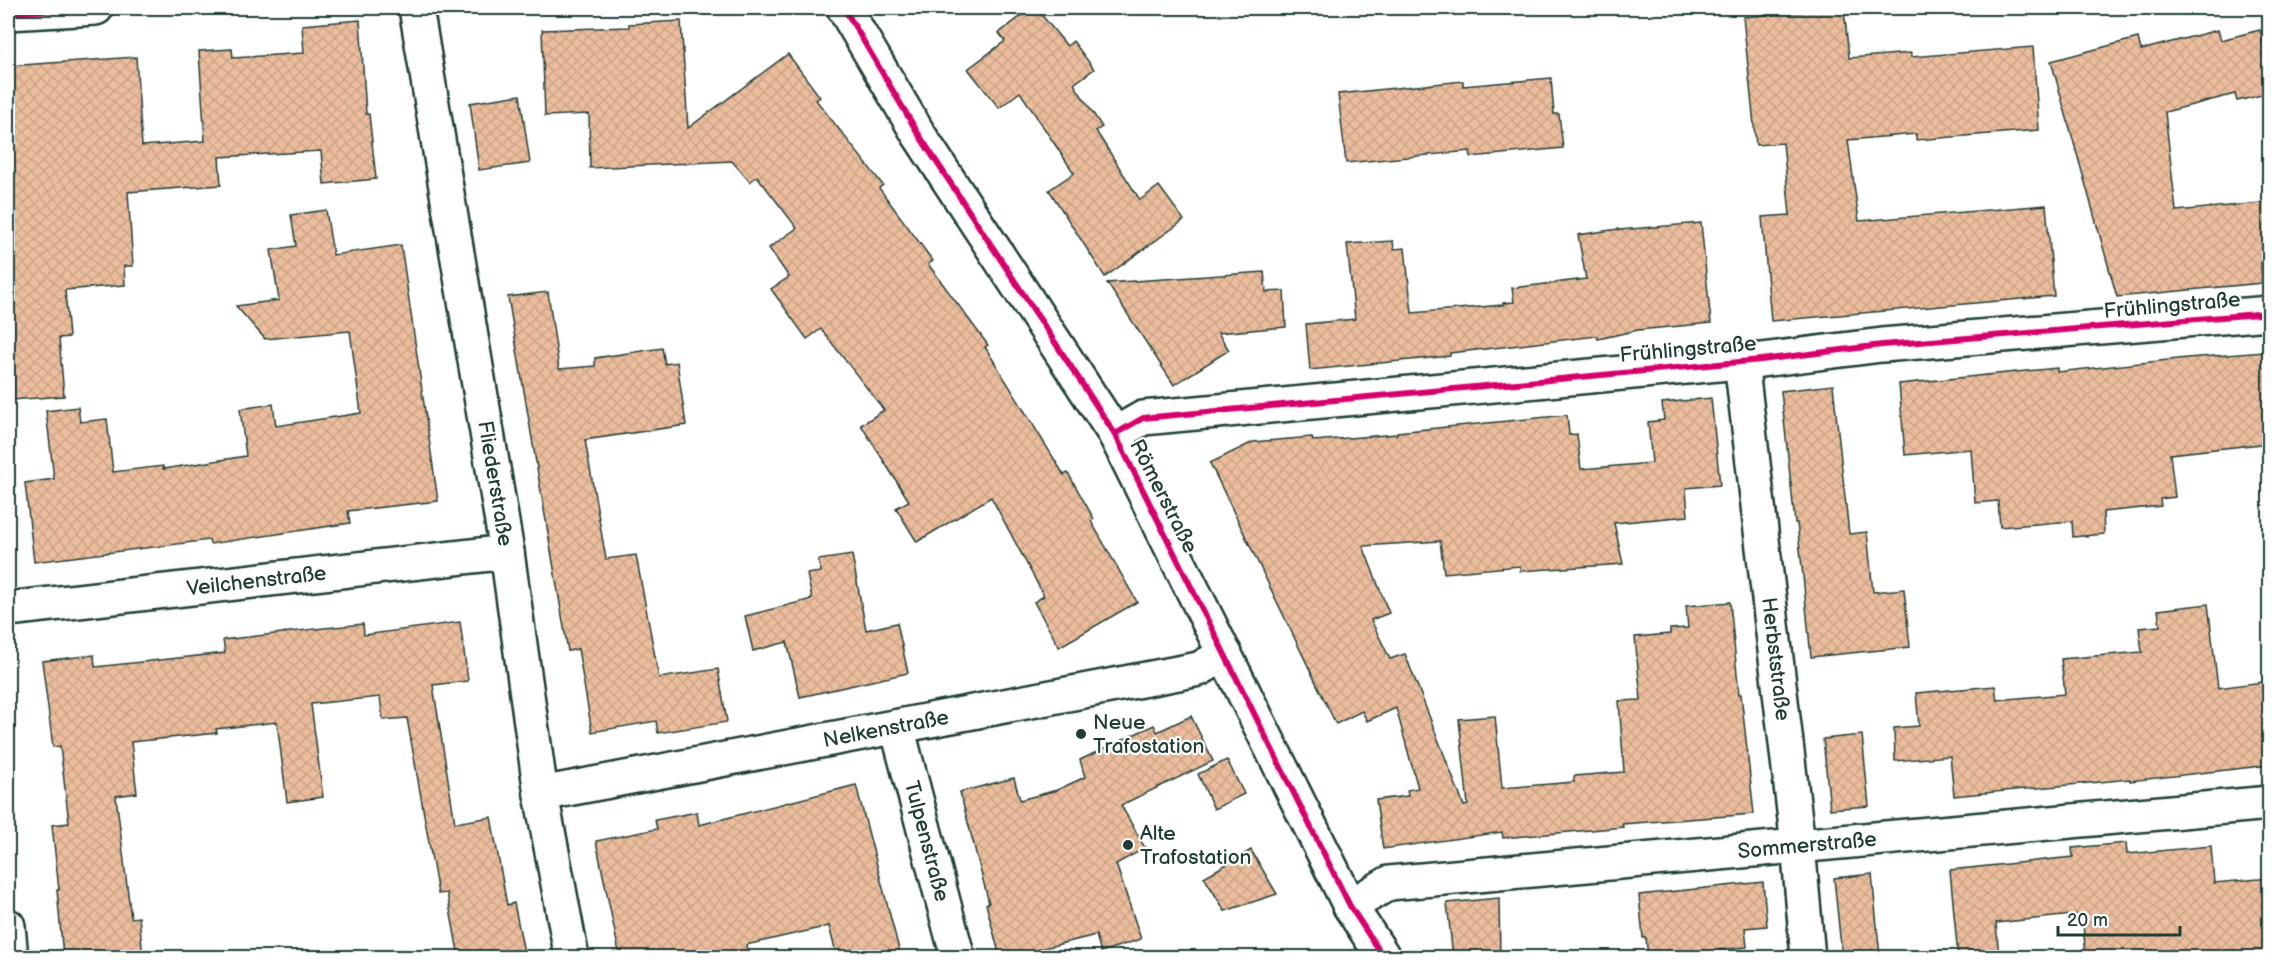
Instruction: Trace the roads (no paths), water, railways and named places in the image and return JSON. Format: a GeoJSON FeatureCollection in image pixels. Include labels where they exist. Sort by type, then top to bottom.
{"type":"FeatureCollection","features":[{"type":"Feature","properties":{"kind":"street"},"geometry":{"type":"LineString","coordinates":[[8,13],[96,8]]}},
{"type":"Feature","properties":{"kind":"street","name":"Fliederstraße"},"geometry":{"type":"LineString","coordinates":[[416,8],[507,552],[541,794],[572,957]]}},
{"type":"Feature","properties":{"kind":"street","name":"Römerstraße"},"geometry":{"type":"LineString","coordinates":[[844,8],[919,135],[1115,434],[1350,906],[1384,957]]}},
{"type":"Feature","properties":{"kind":"street","name":"Frühlingstraße"},"geometry":{"type":"LineString","coordinates":[[1115,434],[1143,418],[1741,361],[1882,345],[2270,313]]}},
{"type":"Feature","properties":{"kind":"street","name":"Herbststraße"},"geometry":{"type":"LineString","coordinates":[[1741,361],[1798,845],[1808,957]]}},
{"type":"Feature","properties":{"kind":"street","name":"Veilchenstraße"},"geometry":{"type":"LineString","coordinates":[[8,609],[507,552]]}},
{"type":"Feature","properties":{"kind":"street","name":"Nelkenstraße"},"geometry":{"type":"LineString","coordinates":[[541,794],[1199,669],[1226,654]]}},
{"type":"Feature","properties":{"kind":"street","name":"Tulpenstraße"},"geometry":{"type":"LineString","coordinates":[[897,727],[958,957]]}},
{"type":"Feature","properties":{"kind":"street","name":"Sommerstraße"},"geometry":{"type":"LineString","coordinates":[[1350,906],[1389,883],[2270,803]]}},
{"type":"Feature","properties":{"kind":"street"},"geometry":{"type":"LineString","coordinates":[[8,926],[11,957]]}},
{"type":"Feature","properties":{"kind":"place","name":"Neue Trafostation"},"geometry":{"type":"Point","coordinates":[1081,734]}},
{"type":"Feature","properties":{"kind":"place","name":"Alte Trafostation"},"geometry":{"type":"Point","coordinates":[1128,845]}}]}
